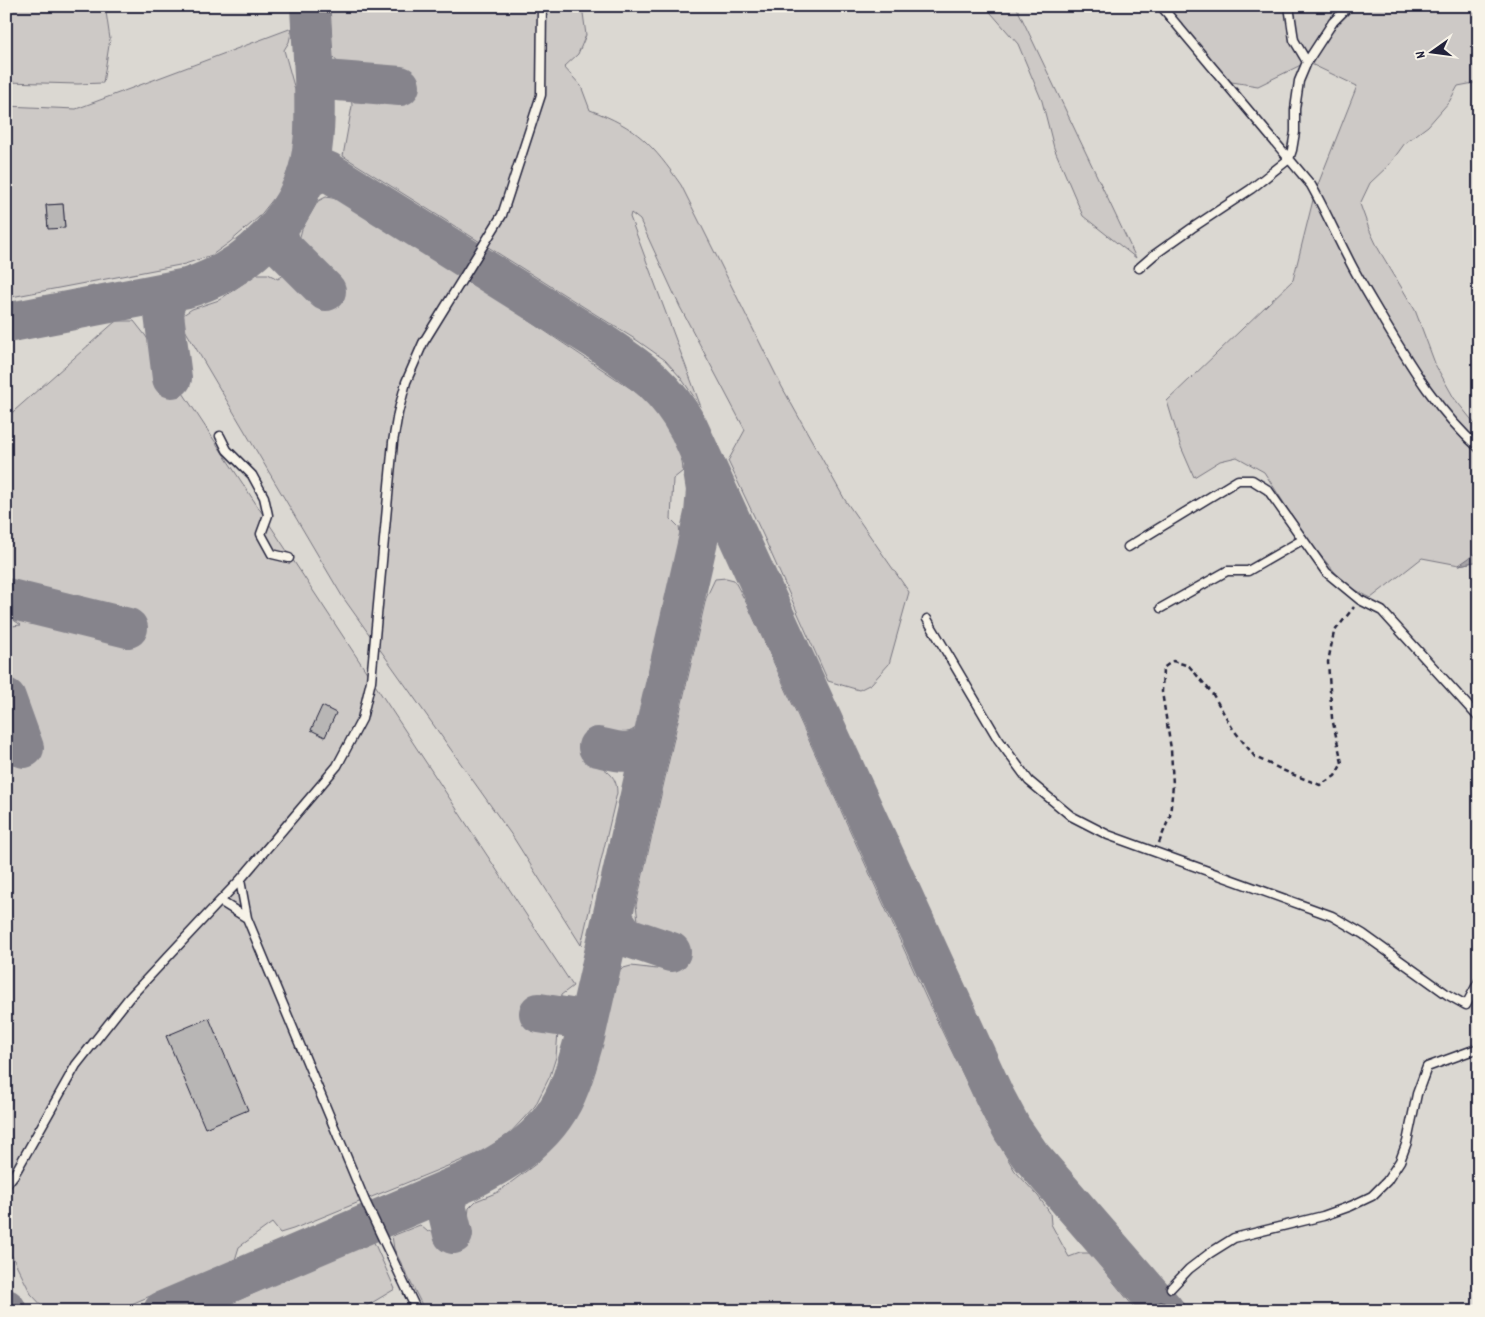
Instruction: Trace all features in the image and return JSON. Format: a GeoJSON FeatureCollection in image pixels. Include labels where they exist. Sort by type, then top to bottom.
{"type":"FeatureCollection","features":[{"type":"Feature","properties":{"kind":"lane"},"geometry":{"type":"LineString","coordinates":[[6,1185],[14,1175],[76,1065],[129,998],[240,880],[337,766],[362,719],[371,680],[398,413],[406,382],[423,343],[502,215],[541,95],[542,6]]}},
{"type":"Feature","properties":{"kind":"lane"},"geometry":{"type":"LineString","coordinates":[[1161,6],[1311,185],[1349,260],[1430,395],[1479,448]]}},
{"type":"Feature","properties":{"kind":"lane"},"geometry":{"type":"LineString","coordinates":[[1289,6],[1294,40],[1307,62]]}},
{"type":"Feature","properties":{"kind":"lane"},"geometry":{"type":"LineString","coordinates":[[1139,268],[1176,239],[1250,189],[1289,159],[1295,132],[1295,109],[1299,80],[1307,62],[1333,22],[1349,6]]}},
{"type":"Feature","properties":{"kind":"lane"},"geometry":{"type":"LineString","coordinates":[[220,436],[227,450],[252,475],[264,496],[268,515],[261,534],[264,541],[272,554],[289,558]]}},
{"type":"Feature","properties":{"kind":"lane"},"geometry":{"type":"LineString","coordinates":[[1128,546],[1238,480],[1252,480],[1268,490],[1326,572],[1360,600],[1382,611],[1479,718]]}},
{"type":"Feature","properties":{"kind":"lane"},"geometry":{"type":"LineString","coordinates":[[1161,608],[1227,572],[1248,572],[1302,540]]}},
{"type":"Feature","properties":{"kind":"lane"},"geometry":{"type":"LineString","coordinates":[[927,619],[998,739],[1029,781],[1071,816],[1108,835],[1332,916],[1363,934],[1448,995],[1466,1005],[1479,981]]}},
{"type":"Feature","properties":{"kind":"lane"},"geometry":{"type":"LineString","coordinates":[[240,880],[247,918],[365,1201],[417,1311]]}},
{"type":"Feature","properties":{"kind":"lane"},"geometry":{"type":"LineString","coordinates":[[220,901],[247,918]]}},
{"type":"Feature","properties":{"kind":"lane"},"geometry":{"type":"LineString","coordinates":[[1171,1288],[1189,1269],[1234,1238],[1323,1216],[1372,1196],[1388,1181],[1400,1161],[1407,1142],[1417,1094],[1427,1067],[1479,1048]]}},
{"type":"Feature","properties":{"kind":"path"},"geometry":{"type":"LineString","coordinates":[[1158,847],[1170,816],[1173,785],[1171,749],[1162,692],[1163,668],[1173,661],[1189,666],[1212,693],[1233,729],[1255,757],[1320,785],[1335,776],[1342,763],[1332,718],[1328,662],[1334,632],[1360,600]]}},
{"type":"Feature","properties":{"kind":"shaded area"},"geometry":{"type":"Polygon","coordinates":[[[6,6],[1479,6],[1479,1311],[6,1311],[6,6]]]}},
{"type":"Feature","properties":{"kind":"shaded area"},"geometry":{"type":"Polygon","coordinates":[[[6,6],[115,6],[106,12],[110,39],[103,83],[6,82],[6,6]]]}},
{"type":"Feature","properties":{"kind":"shaded area"},"geometry":{"type":"Polygon","coordinates":[[[330,6],[582,6],[586,35],[578,54],[564,67],[581,86],[590,110],[620,123],[643,139],[662,159],[681,185],[782,387],[845,500],[909,592],[889,664],[871,684],[859,690],[828,681],[728,461],[745,430],[680,307],[640,220],[631,213],[630,217],[701,407],[681,378],[665,360],[638,341],[343,156],[352,106],[349,68],[340,65],[333,57],[330,6]]]}},
{"type":"Feature","properties":{"kind":"shaded area"},"geometry":{"type":"Polygon","coordinates":[[[985,6],[1016,6],[1136,258],[1083,216],[1054,148],[1042,101],[1018,44],[985,6]]]}},
{"type":"Feature","properties":{"kind":"shaded area"},"geometry":{"type":"Polygon","coordinates":[[[1161,6],[1479,6],[1479,82],[1458,86],[1449,102],[1428,126],[1405,143],[1389,165],[1370,183],[1360,204],[1379,250],[1415,310],[1436,366],[1454,398],[1479,429],[1479,561],[1459,565],[1422,558],[1371,598],[1346,585],[1309,542],[1264,472],[1237,457],[1220,461],[1194,477],[1181,447],[1167,401],[1293,280],[1315,192],[1357,86],[1307,62],[1258,86],[1225,81],[1161,6]]]}},
{"type":"Feature","properties":{"kind":"shaded area"},"geometry":{"type":"Polygon","coordinates":[[[292,28],[289,42],[284,50],[295,90],[295,149],[282,188],[259,217],[212,255],[185,264],[6,298],[6,106],[76,109],[292,28]],[[63,204],[46,205],[48,228],[65,227],[63,204]]]}},
{"type":"Feature","properties":{"kind":"shaded area"},"geometry":{"type":"Polygon","coordinates":[[[326,197],[338,199],[476,285],[645,398],[670,432],[679,451],[683,471],[673,479],[671,519],[679,527],[681,542],[638,726],[632,731],[625,733],[611,733],[603,768],[614,779],[617,793],[581,945],[513,837],[342,596],[181,323],[183,315],[192,309],[219,300],[257,274],[268,274],[278,279],[311,256],[302,248],[299,240],[302,229],[318,201],[326,197]]]}},
{"type":"Feature","properties":{"kind":"shaded area"},"geometry":{"type":"Polygon","coordinates":[[[116,321],[134,321],[145,335],[573,986],[561,995],[556,1057],[550,1076],[535,1106],[509,1134],[482,1152],[293,1229],[280,1233],[272,1223],[239,1247],[235,1260],[115,1311],[47,1311],[31,1294],[6,1244],[6,651],[12,654],[8,635],[12,626],[21,625],[6,615],[6,418],[116,321]]]}},
{"type":"Feature","properties":{"kind":"shaded area"},"geometry":{"type":"Polygon","coordinates":[[[1479,551],[1479,561],[1459,565],[1479,551]]]}},
{"type":"Feature","properties":{"kind":"shaded area"},"geometry":{"type":"Polygon","coordinates":[[[726,578],[734,580],[748,606],[928,1002],[987,1124],[1015,1171],[1038,1196],[1050,1213],[1051,1224],[1069,1257],[1080,1253],[1090,1253],[1137,1311],[425,1311],[394,1249],[392,1236],[420,1225],[428,1232],[468,1217],[469,1208],[476,1201],[498,1192],[537,1163],[574,1120],[595,1071],[615,979],[620,969],[631,966],[657,969],[666,931],[638,921],[636,905],[706,598],[715,579],[726,578]]]}},
{"type":"Feature","properties":{"kind":"shaded area"},"geometry":{"type":"Polygon","coordinates":[[[373,1240],[395,1289],[358,1311],[214,1311],[373,1240]]]}},
{"type":"Feature","properties":{"kind":"building"},"geometry":{"type":"Polygon","coordinates":[[[63,204],[65,228],[48,229],[46,205],[63,204]]]}},
{"type":"Feature","properties":{"kind":"building"},"geometry":{"type":"Polygon","coordinates":[[[322,706],[336,713],[325,737],[311,730],[322,706]]]}},
{"type":"Feature","properties":{"kind":"building"},"geometry":{"type":"Polygon","coordinates":[[[209,1018],[248,1110],[205,1128],[166,1036],[209,1018]]]}},
{"type":"Feature","properties":{"kind":"taxiway"},"geometry":{"type":"LineString","coordinates":[[6,323],[187,288],[210,280],[230,269],[267,239],[292,207],[303,185],[313,145],[315,97],[310,6]]}},
{"type":"Feature","properties":{"kind":"taxiway"},"geometry":{"type":"LineString","coordinates":[[318,74],[325,80],[400,86]]}},
{"type":"Feature","properties":{"kind":"taxiway"},"geometry":{"type":"LineString","coordinates":[[309,178],[327,171],[597,340],[649,378],[660,388],[680,413],[994,1095],[1012,1129],[1030,1155],[1165,1311]]}},
{"type":"Feature","properties":{"kind":"taxiway"},"geometry":{"type":"LineString","coordinates":[[279,237],[281,246],[326,291]]}},
{"type":"Feature","properties":{"kind":"taxiway"},"geometry":{"type":"LineString","coordinates":[[168,299],[163,306],[172,378]]}},
{"type":"Feature","properties":{"kind":"taxiway"},"geometry":{"type":"LineString","coordinates":[[163,1311],[468,1181],[515,1154],[529,1143],[552,1118],[562,1103],[570,1085],[585,1037],[704,514],[706,490],[703,471]]}},
{"type":"Feature","properties":{"kind":"taxiway"},"geometry":{"type":"LineString","coordinates":[[6,598],[128,628]]}},
{"type":"Feature","properties":{"kind":"taxiway"},"geometry":{"type":"LineString","coordinates":[[6,698],[24,748]]}},
{"type":"Feature","properties":{"kind":"taxiway"},"geometry":{"type":"LineString","coordinates":[[598,747],[628,752],[646,746]]}},
{"type":"Feature","properties":{"kind":"taxiway"},"geometry":{"type":"LineString","coordinates":[[618,926],[624,936],[671,952]]}},
{"type":"Feature","properties":{"kind":"taxiway"},"geometry":{"type":"LineString","coordinates":[[539,1013],[577,1019],[585,1014]]}},
{"type":"Feature","properties":{"kind":"taxiway"},"geometry":{"type":"LineString","coordinates":[[449,1194],[445,1201],[453,1234]]}}]}
